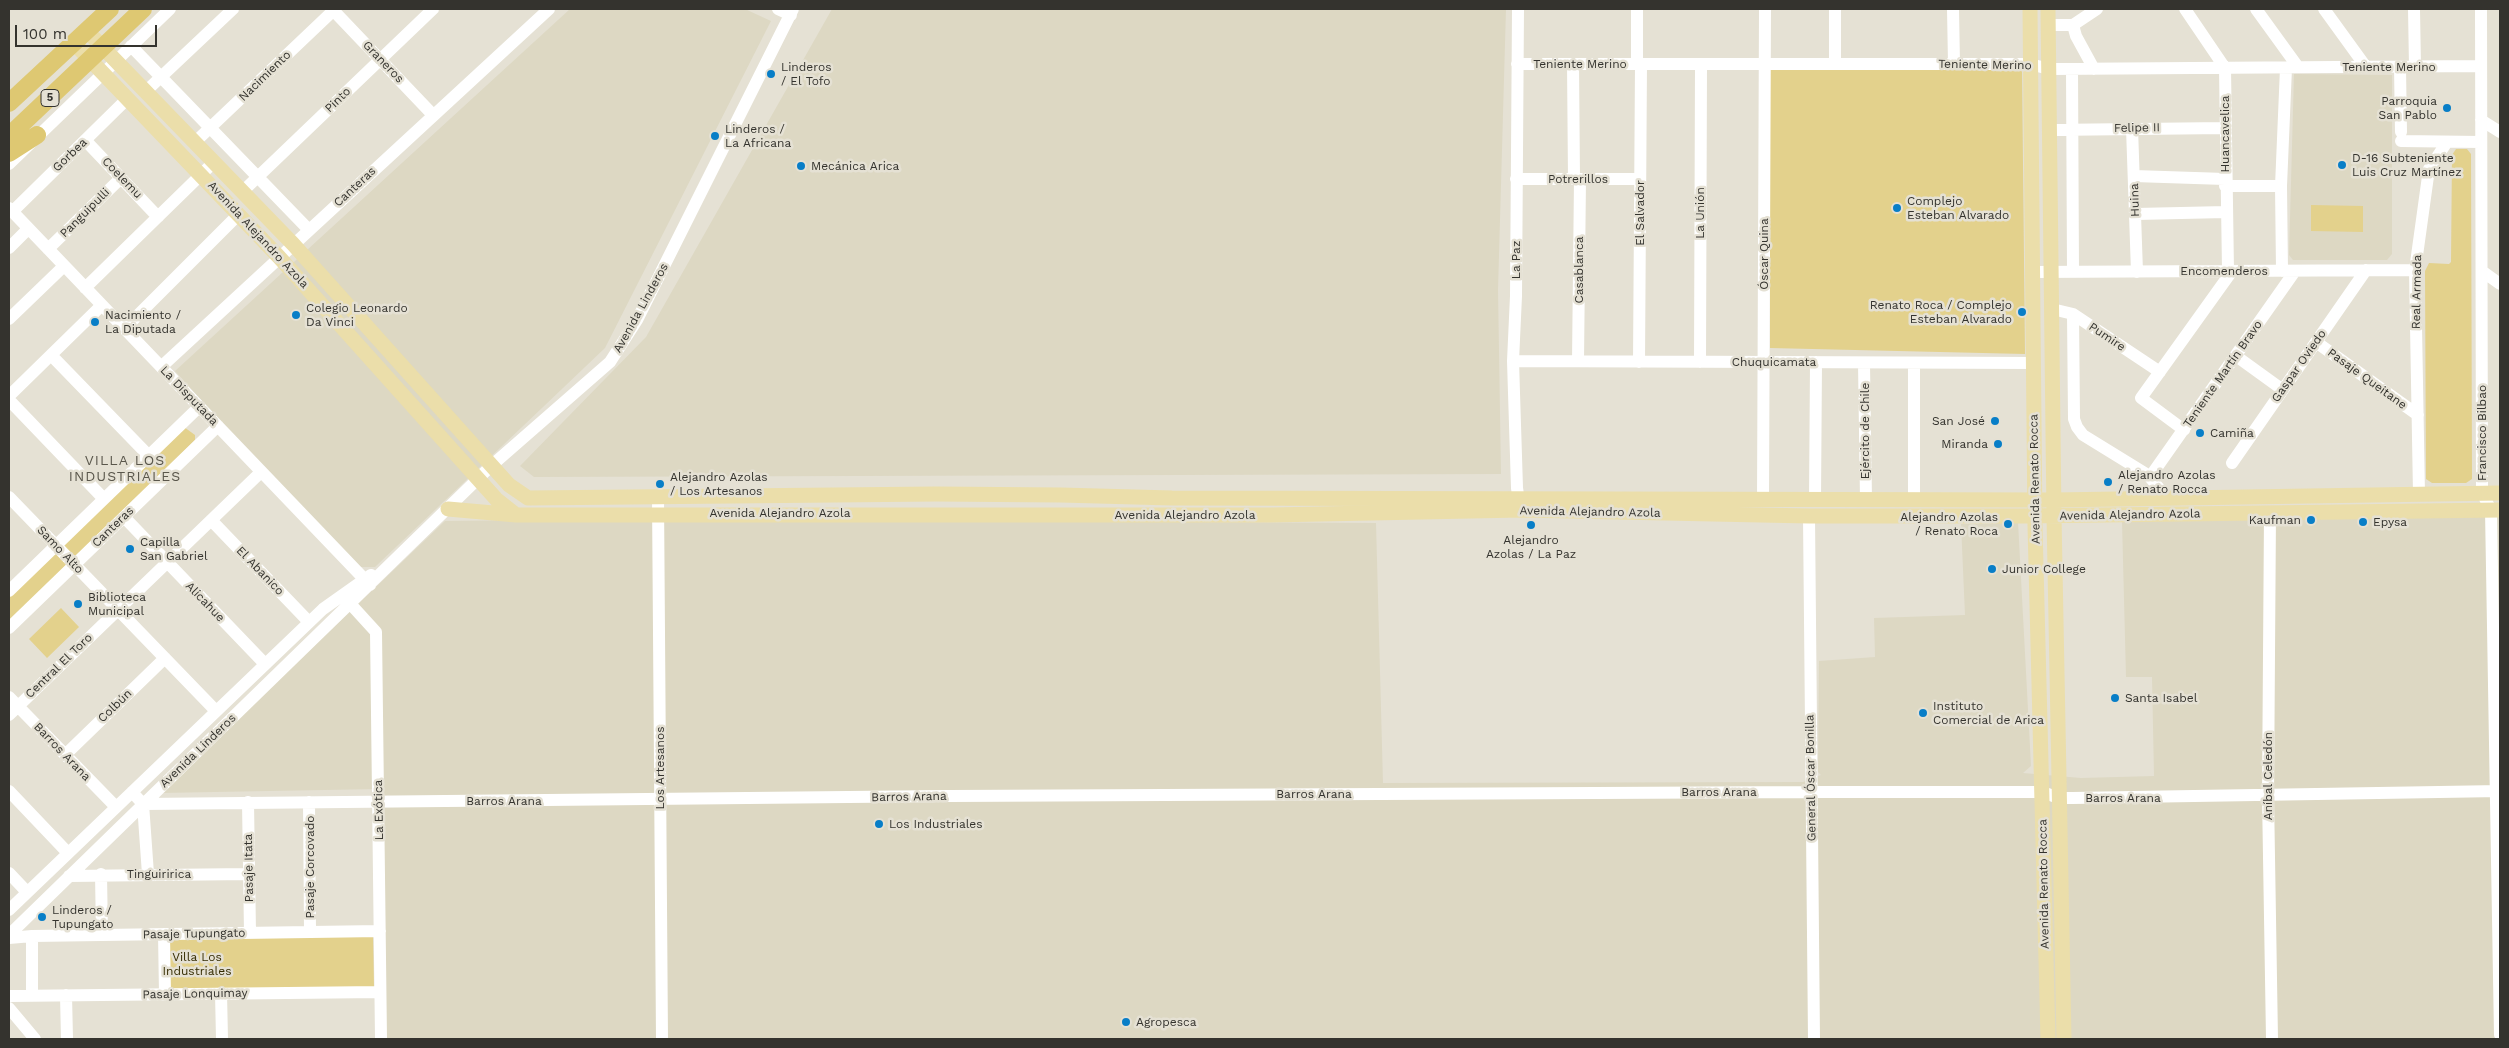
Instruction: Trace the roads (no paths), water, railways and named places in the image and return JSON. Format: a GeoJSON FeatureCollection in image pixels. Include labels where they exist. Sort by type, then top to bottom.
{"type":"FeatureCollection","features":[{"type":"Feature","properties":{"kind":"highway","name":"5"},"geometry":{"type":"LineString","coordinates":[[9,104],[110,9]]}},
{"type":"Feature","properties":{"kind":"highway","name":"5"},"geometry":{"type":"LineString","coordinates":[[9,136],[144,9]]}},
{"type":"Feature","properties":{"kind":"highway"},"geometry":{"type":"LineString","coordinates":[[9,153],[37,135]]}},
{"type":"Feature","properties":{"kind":"main road","name":"Avenida Renato Rocca"},"geometry":{"type":"LineString","coordinates":[[2030,9],[2035,516],[2048,1039]]}},
{"type":"Feature","properties":{"kind":"main road","name":"Avenida Renato Rocca"},"geometry":{"type":"LineString","coordinates":[[2048,9],[2054,516],[2064,1039]]}},
{"type":"Feature","properties":{"kind":"main road","name":"Avenida Alejandro Azola"},"geometry":{"type":"LineString","coordinates":[[81,37],[97,54],[103,73],[280,257],[497,500],[516,515],[658,513],[1271,515],[1520,504],[1763,500],[2054,500],[2500,493]]}},
{"type":"Feature","properties":{"kind":"main road","name":"Avenida Alejandro Azola"},"geometry":{"type":"LineString","coordinates":[[97,54],[116,61],[293,244],[515,491],[528,498],[1018,494],[1520,504],[1809,516],[2054,516],[2496,510]]}},
{"type":"Feature","properties":{"kind":"main road"},"geometry":{"type":"LineString","coordinates":[[448,509],[516,515]]}},
{"type":"Feature","properties":{"kind":"main road"},"geometry":{"type":"LineString","coordinates":[[2047,985],[2063,986]]}},
{"type":"Feature","properties":{"kind":"street"},"geometry":{"type":"LineString","coordinates":[[9,164],[170,9]]}},
{"type":"Feature","properties":{"kind":"street"},"geometry":{"type":"LineString","coordinates":[[145,92],[233,9]]}},
{"type":"Feature","properties":{"kind":"street","name":"Graneros"},"geometry":{"type":"LineString","coordinates":[[333,9],[434,115]]}},
{"type":"Feature","properties":{"kind":"street","name":"Nacimiento"},"geometry":{"type":"LineString","coordinates":[[194,142],[333,9]]}},
{"type":"Feature","properties":{"kind":"street","name":"Pinto"},"geometry":{"type":"LineString","coordinates":[[242,192],[434,9]]}},
{"type":"Feature","properties":{"kind":"street","name":"Canteras"},"geometry":{"type":"LineString","coordinates":[[161,367],[549,9]]}},
{"type":"Feature","properties":{"kind":"street"},"geometry":{"type":"LineString","coordinates":[[778,9],[792,12]]}},
{"type":"Feature","properties":{"kind":"street","name":"La Paz"},"geometry":{"type":"LineString","coordinates":[[1518,9],[1514,361],[1520,504]]}},
{"type":"Feature","properties":{"kind":"street","name":"El Salvador"},"geometry":{"type":"LineString","coordinates":[[1637,9],[1640,178],[1639,362]]}},
{"type":"Feature","properties":{"kind":"street","name":"Óscar Quina"},"geometry":{"type":"LineString","coordinates":[[1763,500],[1765,9]]}},
{"type":"Feature","properties":{"kind":"street"},"geometry":{"type":"LineString","coordinates":[[1835,9],[1835,64]]}},
{"type":"Feature","properties":{"kind":"street"},"geometry":{"type":"LineString","coordinates":[[1953,9],[1954,64]]}},
{"type":"Feature","properties":{"kind":"street"},"geometry":{"type":"LineString","coordinates":[[2185,9],[2225,68]]}},
{"type":"Feature","properties":{"kind":"street"},"geometry":{"type":"LineString","coordinates":[[2256,9],[2292,68],[2282,186],[2288,271]]}},
{"type":"Feature","properties":{"kind":"street"},"geometry":{"type":"LineString","coordinates":[[2324,9],[2366,67]]}},
{"type":"Feature","properties":{"kind":"street"},"geometry":{"type":"LineString","coordinates":[[2414,9],[2415,67]]}},
{"type":"Feature","properties":{"kind":"street","name":"Francisco Bilbao"},"geometry":{"type":"LineString","coordinates":[[2481,9],[2482,494],[2496,510],[2500,1035]]}},
{"type":"Feature","properties":{"kind":"street"},"geometry":{"type":"LineString","coordinates":[[2048,25],[2073,26],[2090,11]]}},
{"type":"Feature","properties":{"kind":"street","name":"Avenida Linderos"},"geometry":{"type":"LineString","coordinates":[[9,936],[144,804],[346,599],[367,581],[387,568],[478,479],[601,371],[617,354],[637,320],[792,12]]}},
{"type":"Feature","properties":{"kind":"street"},"geometry":{"type":"LineString","coordinates":[[2073,26],[2076,36],[2094,69]]}},
{"type":"Feature","properties":{"kind":"street"},"geometry":{"type":"LineString","coordinates":[[131,46],[308,230]]}},
{"type":"Feature","properties":{"kind":"street","name":"Teniente Merino"},"geometry":{"type":"LineString","coordinates":[[1517,64],[2030,64],[2049,69],[2481,66]]}},
{"type":"Feature","properties":{"kind":"street","name":"Casablanca"},"geometry":{"type":"LineString","coordinates":[[1573,64],[1577,179],[1578,361]]}},
{"type":"Feature","properties":{"kind":"street","name":"La Unión"},"geometry":{"type":"LineString","coordinates":[[1700,362],[1701,64]]}},
{"type":"Feature","properties":{"kind":"street"},"geometry":{"type":"LineString","coordinates":[[2400,67],[2401,136],[2447,142],[2481,142]]}},
{"type":"Feature","properties":{"kind":"street","name":"Huancavelica"},"geometry":{"type":"LineString","coordinates":[[2225,68],[2225,182],[2230,271]]}},
{"type":"Feature","properties":{"kind":"street"},"geometry":{"type":"LineString","coordinates":[[2072,69],[2073,272]]}},
{"type":"Feature","properties":{"kind":"street","name":"Gorbea"},"geometry":{"type":"LineString","coordinates":[[10,210],[128,98]]}},
{"type":"Feature","properties":{"kind":"street"},"geometry":{"type":"LineString","coordinates":[[2481,120],[2500,132]]}},
{"type":"Feature","properties":{"kind":"street","name":"Huina"},"geometry":{"type":"LineString","coordinates":[[2132,128],[2137,272]]}},
{"type":"Feature","properties":{"kind":"street","name":"Felipe II"},"geometry":{"type":"LineString","coordinates":[[2050,130],[2225,128]]}},
{"type":"Feature","properties":{"kind":"street","name":"Coelemu"},"geometry":{"type":"LineString","coordinates":[[85,140],[158,217]]}},
{"type":"Feature","properties":{"kind":"street","name":"Real Armada"},"geometry":{"type":"LineString","coordinates":[[2419,494],[2415,270],[2428,169],[2447,142]]}},
{"type":"Feature","properties":{"kind":"street"},"geometry":{"type":"LineString","coordinates":[[85,288],[214,162]]}},
{"type":"Feature","properties":{"kind":"street"},"geometry":{"type":"LineString","coordinates":[[2134,176],[2282,186]]}},
{"type":"Feature","properties":{"kind":"street","name":"Panguipulli"},"geometry":{"type":"LineString","coordinates":[[48,249],[121,178]]}},
{"type":"Feature","properties":{"kind":"street","name":"Potrerillos"},"geometry":{"type":"LineString","coordinates":[[1516,179],[1640,178]]}},
{"type":"Feature","properties":{"kind":"street","name":"La Disputada"},"geometry":{"type":"LineString","coordinates":[[10,210],[367,581]]}},
{"type":"Feature","properties":{"kind":"street"},"geometry":{"type":"LineString","coordinates":[[2136,214],[2226,212]]}},
{"type":"Feature","properties":{"kind":"street"},"geometry":{"type":"LineString","coordinates":[[124,328],[239,214]]}},
{"type":"Feature","properties":{"kind":"street"},"geometry":{"type":"LineString","coordinates":[[9,248],[28,228]]}},
{"type":"Feature","properties":{"kind":"street"},"geometry":{"type":"LineString","coordinates":[[9,320],[64,266]]}},
{"type":"Feature","properties":{"kind":"street","name":"Gaspar Oviedo"},"geometry":{"type":"LineString","coordinates":[[2232,462],[2366,270]]}},
{"type":"Feature","properties":{"kind":"street","name":"Encomenderos"},"geometry":{"type":"LineString","coordinates":[[2033,272],[2415,270]]}},
{"type":"Feature","properties":{"kind":"street"},"geometry":{"type":"LineString","coordinates":[[2184,430],[2141,398],[2230,271]]}},
{"type":"Feature","properties":{"kind":"street","name":"Teniente Martín Bravo"},"geometry":{"type":"LineString","coordinates":[[2150,477],[2236,356],[2288,271]]}},
{"type":"Feature","properties":{"kind":"street"},"geometry":{"type":"LineString","coordinates":[[2482,271],[2500,284]]}},
{"type":"Feature","properties":{"kind":"street"},"geometry":{"type":"LineString","coordinates":[[102,306],[9,398],[104,499]]}},
{"type":"Feature","properties":{"kind":"street","name":"Pumire"},"geometry":{"type":"LineString","coordinates":[[2052,309],[2073,314],[2160,372]]}},
{"type":"Feature","properties":{"kind":"street"},"geometry":{"type":"LineString","coordinates":[[2073,314],[2074,419],[2077,427],[2083,435],[2150,477],[2168,498]]}},
{"type":"Feature","properties":{"kind":"street","name":"Pasaje Queitane"},"geometry":{"type":"LineString","coordinates":[[2316,342],[2418,415]]}},
{"type":"Feature","properties":{"kind":"street"},"geometry":{"type":"LineString","coordinates":[[51,355],[149,456]]}},
{"type":"Feature","properties":{"kind":"street"},"geometry":{"type":"LineString","coordinates":[[2236,356],[2283,390]]}},
{"type":"Feature","properties":{"kind":"street","name":"Chuquicamata"},"geometry":{"type":"LineString","coordinates":[[1514,361],[2034,363]]}},
{"type":"Feature","properties":{"kind":"street"},"geometry":{"type":"LineString","coordinates":[[1815,500],[1816,362]]}},
{"type":"Feature","properties":{"kind":"street","name":"Ejército de Chile"},"geometry":{"type":"LineString","coordinates":[[1864,362],[1866,500]]}},
{"type":"Feature","properties":{"kind":"street"},"geometry":{"type":"LineString","coordinates":[[1914,363],[1914,500]]}},
{"type":"Feature","properties":{"kind":"street"},"geometry":{"type":"LineString","coordinates":[[9,591],[199,407]]}},
{"type":"Feature","properties":{"kind":"street","name":"Canteras"},"geometry":{"type":"LineString","coordinates":[[9,628],[218,426]]}},
{"type":"Feature","properties":{"kind":"street","name":"Central El Toro"},"geometry":{"type":"LineString","coordinates":[[12,706],[118,610],[261,472]]}},
{"type":"Feature","properties":{"kind":"street","name":"Los Artesanos"},"geometry":{"type":"LineString","coordinates":[[658,497],[662,1039]]}},
{"type":"Feature","properties":{"kind":"street","name":"Samo Alto"},"geometry":{"type":"LineString","coordinates":[[9,498],[216,711]]}},
{"type":"Feature","properties":{"kind":"street","name":"Aníbal Celedón"},"geometry":{"type":"LineString","coordinates":[[2270,513],[2268,796],[2272,1039]]}},
{"type":"Feature","properties":{"kind":"street","name":"General Óscar Bonilla"},"geometry":{"type":"LineString","coordinates":[[1809,516],[1814,1039]]}},
{"type":"Feature","properties":{"kind":"street","name":"Alicahue"},"geometry":{"type":"LineString","coordinates":[[124,517],[265,664]]}},
{"type":"Feature","properties":{"kind":"street","name":"El Abanico"},"geometry":{"type":"LineString","coordinates":[[211,520],[309,622]]}},
{"type":"Feature","properties":{"kind":"street","name":"Avenida Linderos"},"geometry":{"type":"LineString","coordinates":[[9,910],[309,622],[346,599]]}},
{"type":"Feature","properties":{"kind":"street","name":"La Exótica"},"geometry":{"type":"LineString","coordinates":[[346,599],[376,632],[381,1039]]}},
{"type":"Feature","properties":{"kind":"street","name":"Colbún"},"geometry":{"type":"LineString","coordinates":[[65,755],[165,658]]}},
{"type":"Feature","properties":{"kind":"street","name":"Barros Arana"},"geometry":{"type":"LineString","coordinates":[[12,706],[65,755],[116,807]]}},
{"type":"Feature","properties":{"kind":"street"},"geometry":{"type":"LineString","coordinates":[[9,791],[68,853]]}},
{"type":"Feature","properties":{"kind":"street","name":"Barros Arana"},"geometry":{"type":"LineString","coordinates":[[144,804],[1811,792],[2042,792],[2059,798],[2498,791]]}},
{"type":"Feature","properties":{"kind":"street"},"geometry":{"type":"LineString","coordinates":[[132,792],[144,804],[148,874]]}},
{"type":"Feature","properties":{"kind":"street","name":"Pasaje Itata"},"geometry":{"type":"LineString","coordinates":[[248,802],[250,933]]}},
{"type":"Feature","properties":{"kind":"street","name":"Pasaje Corcovado"},"geometry":{"type":"LineString","coordinates":[[309,802],[310,932]]}},
{"type":"Feature","properties":{"kind":"street"},"geometry":{"type":"LineString","coordinates":[[9,873],[28,892]]}},
{"type":"Feature","properties":{"kind":"street"},"geometry":{"type":"LineString","coordinates":[[101,874],[102,935]]}},
{"type":"Feature","properties":{"kind":"street","name":"Tinguiririca"},"geometry":{"type":"LineString","coordinates":[[70,876],[101,874],[249,874]]}},
{"type":"Feature","properties":{"kind":"street","name":"Pasaje Tupungato"},"geometry":{"type":"LineString","coordinates":[[9,936],[380,931]]}},
{"type":"Feature","properties":{"kind":"street"},"geometry":{"type":"LineString","coordinates":[[164,934],[165,994]]}},
{"type":"Feature","properties":{"kind":"street"},"geometry":{"type":"LineString","coordinates":[[32,936],[32,996]]}},
{"type":"Feature","properties":{"kind":"street","name":"Pasaje Lonquimay"},"geometry":{"type":"LineString","coordinates":[[9,996],[380,992]]}},
{"type":"Feature","properties":{"kind":"street"},"geometry":{"type":"LineString","coordinates":[[221,993],[222,1039]]}},
{"type":"Feature","properties":{"kind":"street"},"geometry":{"type":"LineString","coordinates":[[66,995],[68,1039]]}},
{"type":"Feature","properties":{"kind":"street"},"geometry":{"type":"LineString","coordinates":[[9,1008],[35,1039]]}},
{"type":"Feature","properties":{"kind":"place","name":"Linderos / El Tofo"},"geometry":{"type":"Point","coordinates":[771,74]}},
{"type":"Feature","properties":{"kind":"place","name":"Parroquia San Pablo"},"geometry":{"type":"Point","coordinates":[2447,108]}},
{"type":"Feature","properties":{"kind":"place","name":"Linderos / La Africana"},"geometry":{"type":"Point","coordinates":[715,136]}},
{"type":"Feature","properties":{"kind":"place","name":"D-16 Subteniente Luis Cruz Martínez"},"geometry":{"type":"Point","coordinates":[2342,165]}},
{"type":"Feature","properties":{"kind":"place","name":"Mecánica Arica"},"geometry":{"type":"Point","coordinates":[801,166]}},
{"type":"Feature","properties":{"kind":"place","name":"Complejo Esteban Alvarado"},"geometry":{"type":"Point","coordinates":[1897,208]}},
{"type":"Feature","properties":{"kind":"place","name":"Renato Roca / Complejo Esteban Alvarado"},"geometry":{"type":"Point","coordinates":[2022,312]}},
{"type":"Feature","properties":{"kind":"place","name":"Colegio Leonardo Da Vinci"},"geometry":{"type":"Point","coordinates":[296,315]}},
{"type":"Feature","properties":{"kind":"place","name":"Nacimiento / La Diputada"},"geometry":{"type":"Point","coordinates":[95,322]}},
{"type":"Feature","properties":{"kind":"place","name":"San José"},"geometry":{"type":"Point","coordinates":[1995,421]}},
{"type":"Feature","properties":{"kind":"place","name":"Camiña"},"geometry":{"type":"Point","coordinates":[2200,433]}},
{"type":"Feature","properties":{"kind":"place","name":"Miranda"},"geometry":{"type":"Point","coordinates":[1998,444]}},
{"type":"Feature","properties":{"kind":"place","name":"Alejandro Azolas / Renato Rocca"},"geometry":{"type":"Point","coordinates":[2108,482]}},
{"type":"Feature","properties":{"kind":"place","name":"Alejandro Azolas / Los Artesanos"},"geometry":{"type":"Point","coordinates":[660,484]}},
{"type":"Feature","properties":{"kind":"place","name":"Kaufman"},"geometry":{"type":"Point","coordinates":[2311,520]}},
{"type":"Feature","properties":{"kind":"place","name":"Epysa"},"geometry":{"type":"Point","coordinates":[2363,522]}},
{"type":"Feature","properties":{"kind":"place","name":"Alejandro Azolas / Renato Roca"},"geometry":{"type":"Point","coordinates":[2008,524]}},
{"type":"Feature","properties":{"kind":"place","name":"Alejandro Azolas / La Paz"},"geometry":{"type":"Point","coordinates":[1531,525]}},
{"type":"Feature","properties":{"kind":"place","name":"Capilla San Gabriel"},"geometry":{"type":"Point","coordinates":[130,549]}},
{"type":"Feature","properties":{"kind":"place","name":"Junior College"},"geometry":{"type":"Point","coordinates":[1992,569]}},
{"type":"Feature","properties":{"kind":"place","name":"Biblioteca Municipal"},"geometry":{"type":"Point","coordinates":[78,604]}},
{"type":"Feature","properties":{"kind":"place","name":"Santa Isabel"},"geometry":{"type":"Point","coordinates":[2115,698]}},
{"type":"Feature","properties":{"kind":"place","name":"Instituto Comercial de Arica"},"geometry":{"type":"Point","coordinates":[1923,713]}},
{"type":"Feature","properties":{"kind":"place","name":"Los Industriales"},"geometry":{"type":"Point","coordinates":[879,824]}},
{"type":"Feature","properties":{"kind":"place","name":"Linderos / Tupungato"},"geometry":{"type":"Point","coordinates":[42,917]}},
{"type":"Feature","properties":{"kind":"place","name":"Agropesca"},"geometry":{"type":"Point","coordinates":[1126,1022]}},
{"type":"Feature","properties":{"kind":"district","name":"VILLA LOS INDUSTRIALES"},"geometry":{"type":"Point","coordinates":[125,470]}},
{"type":"Feature","properties":{"kind":"park label","name":"Villa Los Industriales"},"geometry":{"type":"Point","coordinates":[197,964]}}]}
